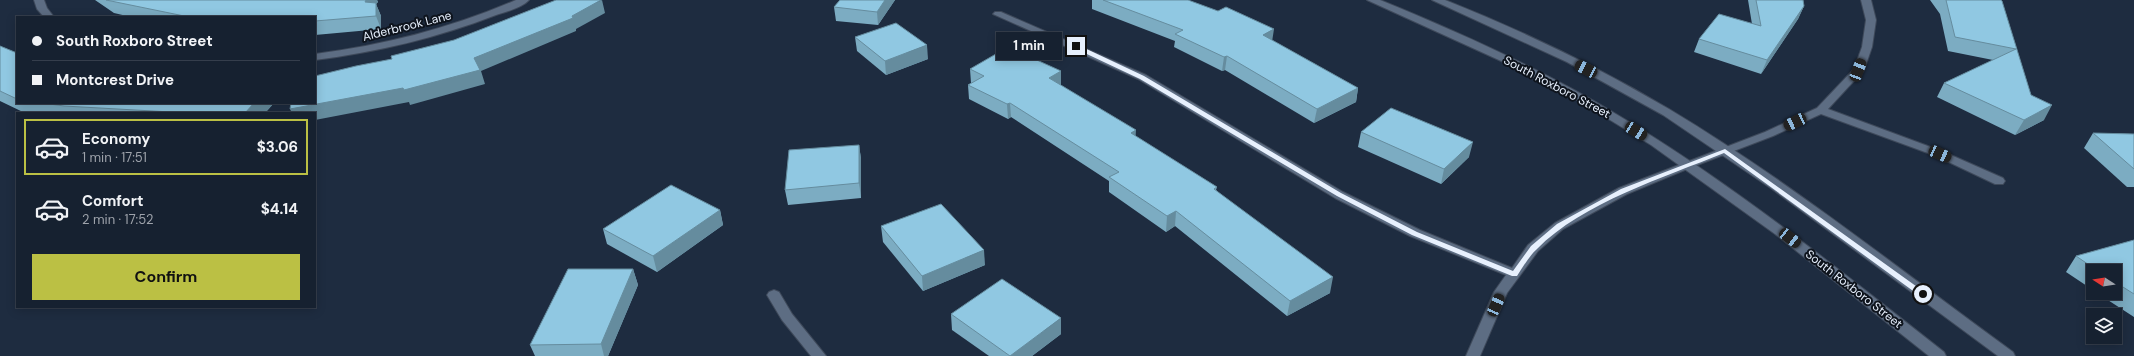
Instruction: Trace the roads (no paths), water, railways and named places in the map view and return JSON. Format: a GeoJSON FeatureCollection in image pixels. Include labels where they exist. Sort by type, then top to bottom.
{"type":"FeatureCollection","features":[{"type":"Feature","properties":{"kind":"street"},"geometry":{"type":"LineString","coordinates":[[39,0],[42,9],[48,16]]}},
{"type":"Feature","properties":{"kind":"street","name":"Alderbrook Lane"},"geometry":{"type":"LineString","coordinates":[[316,57],[357,52],[434,35],[482,19],[524,0]]}},
{"type":"Feature","properties":{"kind":"street","name":"South Roxboro Street"},"geometry":{"type":"LineString","coordinates":[[1372,0],[1415,17],[1524,68],[1612,115],[1688,164],[1790,238],[1939,356]]}},
{"type":"Feature","properties":{"kind":"street"},"geometry":{"type":"LineString","coordinates":[[1437,0],[1536,44],[1611,81],[1696,131],[2008,356]]}},
{"type":"Feature","properties":{"kind":"street"},"geometry":{"type":"LineString","coordinates":[[1473,356],[1501,292],[1534,248],[1559,226],[1623,191],[1688,164],[1769,134],[1821,110],[1858,70],[1867,47],[1871,20],[1866,0]]}},
{"type":"Feature","properties":{"kind":"street"},"geometry":{"type":"LineString","coordinates":[[998,14],[1142,77],[1339,195],[1415,233],[1515,274]]}},
{"type":"Feature","properties":{"kind":"street"},"geometry":{"type":"LineString","coordinates":[[1821,110],[1940,154],[1999,181]]}},
{"type":"Feature","properties":{"kind":"street"},"geometry":{"type":"LineString","coordinates":[[774,295],[787,317],[819,356]]}}]}
